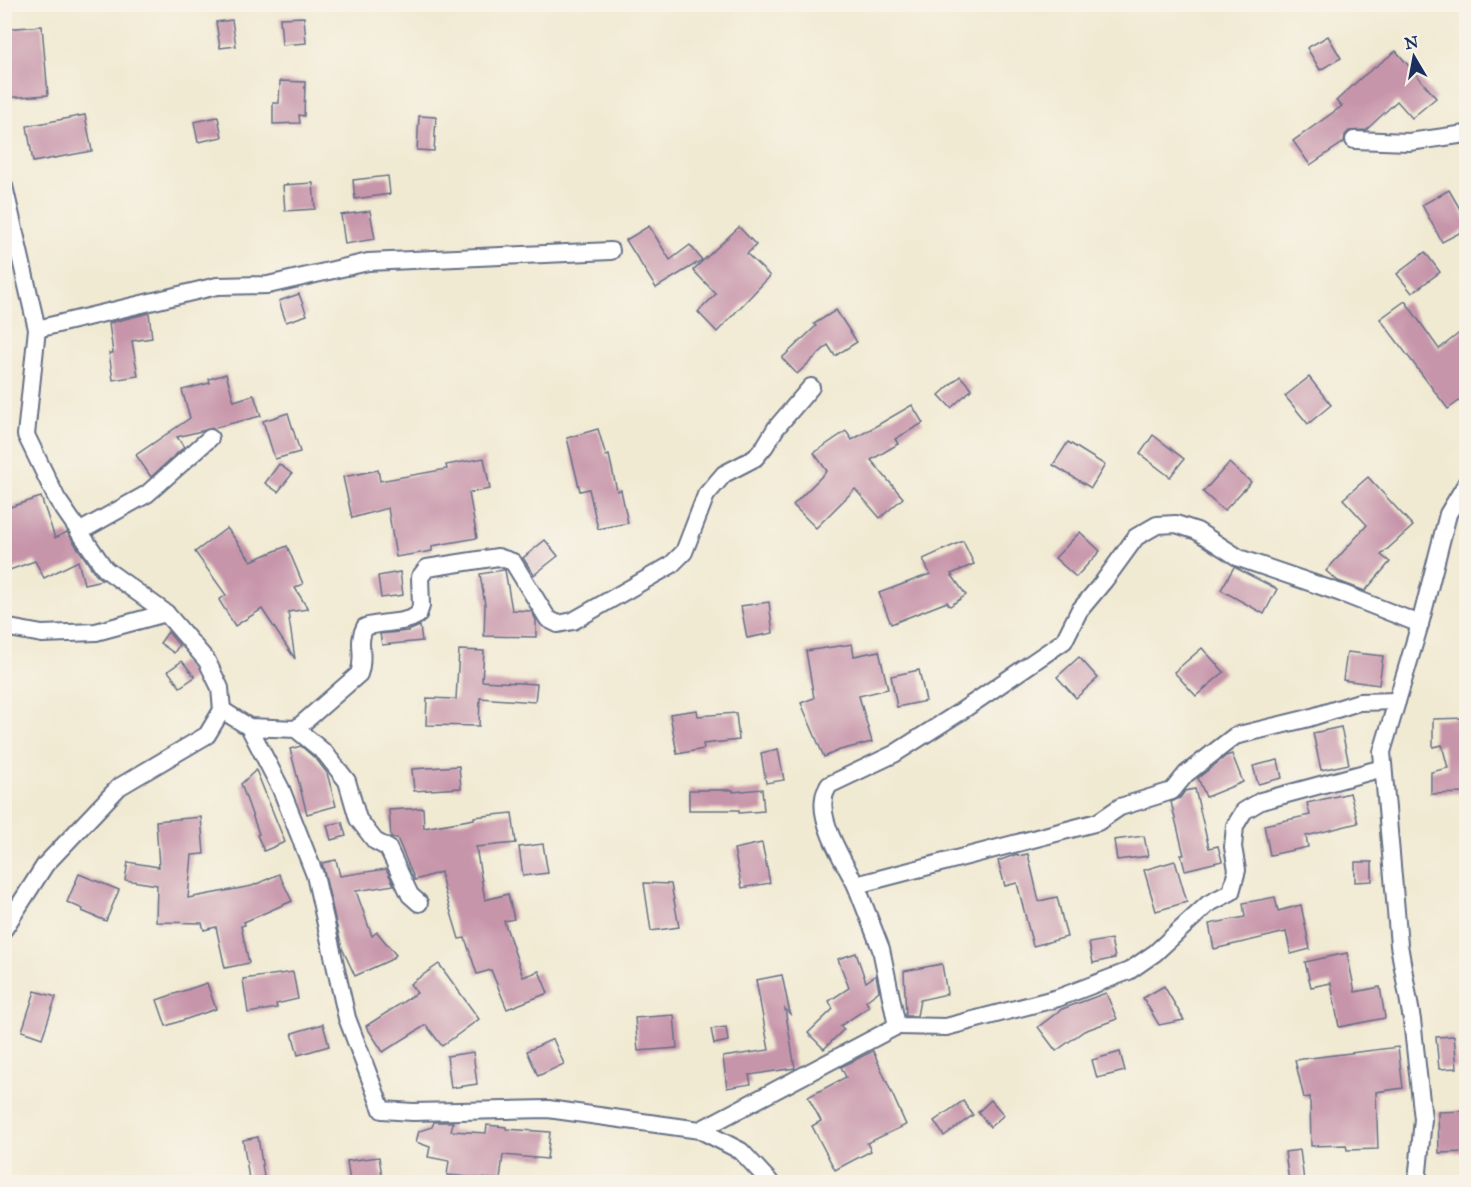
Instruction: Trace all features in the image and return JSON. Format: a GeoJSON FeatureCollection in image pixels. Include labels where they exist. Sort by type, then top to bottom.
{"type":"FeatureCollection","features":[{"type":"Feature","properties":{"kind":"street"},"geometry":{"type":"LineString","coordinates":[[1354,140],[1409,142],[1467,134]]}},
{"type":"Feature","properties":{"kind":"street"},"geometry":{"type":"LineString","coordinates":[[4,186],[37,329],[26,435],[57,499],[105,569],[166,613],[207,661],[220,688],[222,710],[207,735],[119,787],[45,865],[4,929]]}},
{"type":"Feature","properties":{"kind":"street"},"geometry":{"type":"LineString","coordinates":[[37,329],[217,286],[268,285],[368,262],[611,251]]}},
{"type":"Feature","properties":{"kind":"street"},"geometry":{"type":"LineString","coordinates":[[296,729],[359,674],[363,662],[360,636],[365,627],[408,621],[418,615],[421,606],[420,577],[427,568],[498,557],[513,562],[548,620],[558,624],[573,621],[670,565],[684,552],[706,495],[724,474],[755,458],[776,428],[811,387]]}},
{"type":"Feature","properties":{"kind":"street"},"geometry":{"type":"LineString","coordinates":[[79,532],[147,494],[210,438]]}},
{"type":"Feature","properties":{"kind":"street"},"geometry":{"type":"LineString","coordinates":[[1417,1182],[1423,1119],[1412,1020],[1399,945],[1382,752],[1420,624],[1448,514],[1467,483]]}},
{"type":"Feature","properties":{"kind":"street"},"geometry":{"type":"LineString","coordinates":[[897,1026],[881,949],[856,885],[832,841],[824,811],[824,798],[829,785],[894,754],[1064,641],[1079,611],[1136,537],[1156,525],[1176,524],[1197,531],[1239,558],[1341,593],[1420,624]]}},
{"type":"Feature","properties":{"kind":"street"},"geometry":{"type":"LineString","coordinates":[[4,627],[42,634],[96,632],[166,613]]}},
{"type":"Feature","properties":{"kind":"street"},"geometry":{"type":"LineString","coordinates":[[856,885],[1098,822],[1120,807],[1172,791],[1186,774],[1234,736],[1319,715],[1359,702],[1397,701]]}},
{"type":"Feature","properties":{"kind":"street"},"geometry":{"type":"LineString","coordinates":[[222,710],[249,727],[296,729],[325,753],[347,781],[358,819],[375,842],[388,848],[410,895],[419,903]]}},
{"type":"Feature","properties":{"kind":"street"},"geometry":{"type":"LineString","coordinates":[[249,727],[281,789],[315,875],[347,1018],[382,1110],[413,1112],[548,1109],[700,1130],[741,1151],[770,1182]]}},
{"type":"Feature","properties":{"kind":"street"},"geometry":{"type":"LineString","coordinates":[[700,1130],[897,1026],[946,1027],[1058,998],[1130,971],[1163,947],[1208,904],[1231,892],[1237,870],[1233,847],[1235,826],[1244,811],[1261,801],[1383,768]]}},
{"type":"Feature","properties":{"kind":"building"},"geometry":{"type":"Polygon","coordinates":[[[304,17],[306,43],[282,45],[280,18],[304,17]]]}},
{"type":"Feature","properties":{"kind":"building"},"geometry":{"type":"Polygon","coordinates":[[[232,20],[236,46],[220,48],[216,22],[232,20]]]}},
{"type":"Feature","properties":{"kind":"building"},"geometry":{"type":"Polygon","coordinates":[[[42,26],[48,95],[4,98],[4,29],[42,26]]]}},
{"type":"Feature","properties":{"kind":"building"},"geometry":{"type":"Polygon","coordinates":[[[1328,36],[1341,58],[1320,70],[1307,48],[1328,36]]]}},
{"type":"Feature","properties":{"kind":"building"},"geometry":{"type":"Polygon","coordinates":[[[1396,51],[1436,98],[1412,118],[1397,101],[1366,130],[1349,131],[1345,135],[1344,142],[1310,165],[1293,141],[1342,106],[1336,101],[1396,51]]]}},
{"type":"Feature","properties":{"kind":"building"},"geometry":{"type":"Polygon","coordinates":[[[280,81],[305,82],[304,116],[299,115],[300,123],[273,124],[273,103],[279,103],[280,81]]]}},
{"type":"Feature","properties":{"kind":"building"},"geometry":{"type":"Polygon","coordinates":[[[85,115],[92,151],[33,162],[27,126],[85,115]]]}},
{"type":"Feature","properties":{"kind":"building"},"geometry":{"type":"Polygon","coordinates":[[[419,116],[436,117],[434,151],[417,150],[419,116]]]}},
{"type":"Feature","properties":{"kind":"building"},"geometry":{"type":"Polygon","coordinates":[[[218,117],[222,137],[198,142],[194,122],[218,117]]]}},
{"type":"Feature","properties":{"kind":"building"},"geometry":{"type":"Polygon","coordinates":[[[388,176],[390,194],[355,199],[353,180],[388,176]]]}},
{"type":"Feature","properties":{"kind":"building"},"geometry":{"type":"Polygon","coordinates":[[[313,183],[315,209],[285,211],[283,185],[313,183]]]}},
{"type":"Feature","properties":{"kind":"building"},"geometry":{"type":"Polygon","coordinates":[[[1449,190],[1467,221],[1467,229],[1442,242],[1422,205],[1449,190]]]}},
{"type":"Feature","properties":{"kind":"building"},"geometry":{"type":"Polygon","coordinates":[[[370,211],[375,239],[345,244],[341,215],[370,211]]]}},
{"type":"Feature","properties":{"kind":"building"},"geometry":{"type":"Polygon","coordinates":[[[649,226],[670,260],[690,245],[702,260],[656,288],[626,240],[649,226]]]}},
{"type":"Feature","properties":{"kind":"building"},"geometry":{"type":"Polygon","coordinates":[[[739,227],[756,245],[747,254],[770,276],[717,332],[698,312],[716,294],[693,270],[739,227]]]}},
{"type":"Feature","properties":{"kind":"building"},"geometry":{"type":"Polygon","coordinates":[[[1425,252],[1440,272],[1412,293],[1397,274],[1425,252]]]}},
{"type":"Feature","properties":{"kind":"building"},"geometry":{"type":"Polygon","coordinates":[[[299,294],[307,315],[286,322],[279,301],[299,294]]]}},
{"type":"Feature","properties":{"kind":"building"},"geometry":{"type":"Polygon","coordinates":[[[1405,301],[1439,349],[1467,327],[1467,395],[1448,409],[1380,319],[1405,301]]]}},
{"type":"Feature","properties":{"kind":"building"},"geometry":{"type":"Polygon","coordinates":[[[836,310],[857,342],[835,356],[828,345],[797,374],[782,358],[816,326],[814,324],[836,310]]]}},
{"type":"Feature","properties":{"kind":"building"},"geometry":{"type":"Polygon","coordinates":[[[149,313],[152,338],[132,341],[138,376],[113,380],[109,353],[113,353],[109,323],[149,313]]]}},
{"type":"Feature","properties":{"kind":"building"},"geometry":{"type":"Polygon","coordinates":[[[226,374],[234,401],[254,395],[261,416],[177,437],[184,447],[151,477],[136,455],[190,418],[182,390],[210,383],[209,379],[226,374]]]}},
{"type":"Feature","properties":{"kind":"building"},"geometry":{"type":"Polygon","coordinates":[[[960,376],[972,389],[951,408],[939,395],[960,376]]]}},
{"type":"Feature","properties":{"kind":"building"},"geometry":{"type":"Polygon","coordinates":[[[1309,377],[1331,405],[1308,424],[1285,396],[1309,377]]]}},
{"type":"Feature","properties":{"kind":"building"},"geometry":{"type":"Polygon","coordinates":[[[912,405],[923,423],[895,439],[898,444],[871,460],[903,498],[880,518],[855,489],[816,528],[793,505],[827,471],[814,453],[846,431],[852,440],[912,405]]]}},
{"type":"Feature","properties":{"kind":"building"},"geometry":{"type":"Polygon","coordinates":[[[288,413],[300,452],[275,459],[263,421],[288,413]]]}},
{"type":"Feature","properties":{"kind":"building"},"geometry":{"type":"Polygon","coordinates":[[[598,429],[606,456],[609,455],[617,491],[621,490],[628,523],[598,529],[589,489],[580,491],[567,438],[598,429]]]}},
{"type":"Feature","properties":{"kind":"building"},"geometry":{"type":"Polygon","coordinates":[[[1153,435],[1184,459],[1170,477],[1140,454],[1153,435]]]}},
{"type":"Feature","properties":{"kind":"building"},"geometry":{"type":"Polygon","coordinates":[[[1068,442],[1105,465],[1091,488],[1053,465],[1068,442]]]}},
{"type":"Feature","properties":{"kind":"building"},"geometry":{"type":"Polygon","coordinates":[[[484,458],[490,489],[469,493],[477,538],[432,546],[432,551],[396,557],[388,508],[352,518],[343,477],[378,470],[380,481],[447,469],[446,465],[484,458]]]}},
{"type":"Feature","properties":{"kind":"building"},"geometry":{"type":"Polygon","coordinates":[[[1229,463],[1251,482],[1224,511],[1203,492],[1229,463]]]}},
{"type":"Feature","properties":{"kind":"building"},"geometry":{"type":"Polygon","coordinates":[[[279,464],[292,474],[278,492],[265,483],[279,464]]]}},
{"type":"Feature","properties":{"kind":"building"},"geometry":{"type":"Polygon","coordinates":[[[1368,477],[1413,526],[1381,555],[1390,562],[1365,591],[1338,581],[1326,571],[1367,525],[1343,499],[1368,477]]]}},
{"type":"Feature","properties":{"kind":"building"},"geometry":{"type":"Polygon","coordinates":[[[41,497],[55,538],[67,532],[96,575],[102,580],[84,584],[78,561],[44,578],[35,561],[4,572],[4,509],[41,497]]]}},
{"type":"Feature","properties":{"kind":"building"},"geometry":{"type":"Polygon","coordinates":[[[227,528],[251,561],[287,546],[303,584],[295,588],[308,609],[288,612],[295,659],[262,609],[235,626],[219,600],[226,595],[195,552],[227,528]]]}},
{"type":"Feature","properties":{"kind":"building"},"geometry":{"type":"Polygon","coordinates":[[[1080,532],[1100,551],[1076,577],[1055,558],[1080,532]]]}},
{"type":"Feature","properties":{"kind":"building"},"geometry":{"type":"Polygon","coordinates":[[[545,540],[558,556],[534,575],[523,558],[545,540]]]}},
{"type":"Feature","properties":{"kind":"building"},"geometry":{"type":"Polygon","coordinates":[[[963,541],[974,564],[951,574],[966,595],[950,606],[947,602],[891,624],[879,593],[930,574],[923,559],[963,541]]]}},
{"type":"Feature","properties":{"kind":"building"},"geometry":{"type":"Polygon","coordinates":[[[1234,567],[1277,589],[1264,614],[1221,590],[1234,567]]]}},
{"type":"Feature","properties":{"kind":"building"},"geometry":{"type":"Polygon","coordinates":[[[505,570],[512,610],[531,611],[536,620],[536,637],[484,636],[485,605],[480,574],[505,570]]]}},
{"type":"Feature","properties":{"kind":"building"},"geometry":{"type":"Polygon","coordinates":[[[400,572],[403,595],[381,598],[378,576],[400,572]]]}},
{"type":"Feature","properties":{"kind":"building"},"geometry":{"type":"Polygon","coordinates":[[[769,602],[773,633],[747,638],[741,606],[769,602]]]}},
{"type":"Feature","properties":{"kind":"building"},"geometry":{"type":"Polygon","coordinates":[[[420,626],[422,641],[382,645],[380,634],[408,631],[420,626]]]}},
{"type":"Feature","properties":{"kind":"building"},"geometry":{"type":"Polygon","coordinates":[[[168,632],[179,645],[174,653],[160,643],[168,632]]]}},
{"type":"Feature","properties":{"kind":"building"},"geometry":{"type":"Polygon","coordinates":[[[852,644],[854,656],[879,651],[888,689],[859,696],[872,742],[840,750],[824,757],[801,703],[814,698],[806,651],[852,644]]]}},
{"type":"Feature","properties":{"kind":"building"},"geometry":{"type":"Polygon","coordinates":[[[1202,648],[1224,672],[1196,696],[1174,672],[1202,648]]]}},
{"type":"Feature","properties":{"kind":"building"},"geometry":{"type":"Polygon","coordinates":[[[459,650],[484,651],[482,681],[537,684],[535,702],[480,698],[479,726],[426,725],[427,698],[456,699],[459,650]]]}},
{"type":"Feature","properties":{"kind":"building"},"geometry":{"type":"Polygon","coordinates":[[[1347,652],[1383,656],[1379,685],[1343,680],[1347,652]]]}},
{"type":"Feature","properties":{"kind":"building"},"geometry":{"type":"Polygon","coordinates":[[[1079,657],[1098,678],[1076,698],[1057,677],[1079,657]]]}},
{"type":"Feature","properties":{"kind":"building"},"geometry":{"type":"Polygon","coordinates":[[[182,661],[195,677],[180,687],[168,671],[182,661]]]}},
{"type":"Feature","properties":{"kind":"building"},"geometry":{"type":"Polygon","coordinates":[[[919,670],[926,701],[897,707],[891,676],[919,670]]]}},
{"type":"Feature","properties":{"kind":"building"},"geometry":{"type":"Polygon","coordinates":[[[697,710],[698,716],[736,713],[739,740],[703,744],[704,749],[677,754],[670,714],[697,710]]]}},
{"type":"Feature","properties":{"kind":"building"},"geometry":{"type":"Polygon","coordinates":[[[1467,718],[1467,793],[1431,794],[1431,772],[1448,768],[1442,745],[1433,747],[1433,719],[1467,718]]]}},
{"type":"Feature","properties":{"kind":"building"},"geometry":{"type":"Polygon","coordinates":[[[1341,727],[1349,764],[1321,770],[1313,733],[1341,727]]]}},
{"type":"Feature","properties":{"kind":"building"},"geometry":{"type":"Polygon","coordinates":[[[301,746],[317,760],[327,773],[336,806],[307,814],[290,749],[301,746]]]}},
{"type":"Feature","properties":{"kind":"building"},"geometry":{"type":"Polygon","coordinates":[[[778,749],[784,780],[766,783],[761,753],[778,749]]]}},
{"type":"Feature","properties":{"kind":"building"},"geometry":{"type":"Polygon","coordinates":[[[1232,754],[1243,782],[1206,797],[1198,778],[1226,756],[1232,754]]]}},
{"type":"Feature","properties":{"kind":"building"},"geometry":{"type":"Polygon","coordinates":[[[1278,760],[1282,778],[1258,784],[1253,766],[1278,760]]]}},
{"type":"Feature","properties":{"kind":"building"},"geometry":{"type":"Polygon","coordinates":[[[459,766],[461,788],[414,791],[412,769],[459,766]]]}},
{"type":"Feature","properties":{"kind":"building"},"geometry":{"type":"Polygon","coordinates":[[[256,770],[285,842],[264,851],[241,784],[256,770]]]}},
{"type":"Feature","properties":{"kind":"building"},"geometry":{"type":"Polygon","coordinates":[[[762,789],[764,811],[739,813],[739,810],[689,810],[689,790],[733,790],[733,792],[762,789]]]}},
{"type":"Feature","properties":{"kind":"building"},"geometry":{"type":"Polygon","coordinates":[[[1195,789],[1209,848],[1218,846],[1222,861],[1185,870],[1181,855],[1184,855],[1171,802],[1180,798],[1185,791],[1195,789]]]}},
{"type":"Feature","properties":{"kind":"building"},"geometry":{"type":"Polygon","coordinates":[[[1350,793],[1358,823],[1306,836],[1308,847],[1270,855],[1264,825],[1310,815],[1307,803],[1350,793]]]}},
{"type":"Feature","properties":{"kind":"building"},"geometry":{"type":"Polygon","coordinates":[[[423,808],[424,828],[474,819],[474,817],[512,813],[516,843],[476,847],[485,900],[508,894],[514,919],[504,921],[523,977],[539,971],[548,993],[507,1009],[491,970],[477,974],[465,938],[459,939],[441,872],[415,880],[397,838],[391,838],[389,810],[423,808]]]}},
{"type":"Feature","properties":{"kind":"building"},"geometry":{"type":"Polygon","coordinates":[[[201,817],[204,854],[192,855],[188,898],[252,886],[279,874],[292,901],[244,922],[245,925],[241,926],[249,963],[225,968],[216,927],[204,930],[202,923],[156,922],[157,885],[125,880],[128,862],[159,867],[156,821],[201,817]]]}},
{"type":"Feature","properties":{"kind":"building"},"geometry":{"type":"Polygon","coordinates":[[[342,822],[346,836],[331,840],[327,825],[342,822]]]}},
{"type":"Feature","properties":{"kind":"building"},"geometry":{"type":"Polygon","coordinates":[[[1144,836],[1148,856],[1117,860],[1114,840],[1144,836]]]}},
{"type":"Feature","properties":{"kind":"building"},"geometry":{"type":"Polygon","coordinates":[[[762,843],[770,883],[742,888],[734,849],[762,843]]]}},
{"type":"Feature","properties":{"kind":"building"},"geometry":{"type":"Polygon","coordinates":[[[543,844],[548,873],[523,876],[519,847],[543,844]]]}},
{"type":"Feature","properties":{"kind":"building"},"geometry":{"type":"Polygon","coordinates":[[[1017,854],[1018,856],[1028,854],[1039,901],[1057,897],[1067,937],[1033,946],[1017,883],[1005,886],[998,861],[1017,854]]]}},
{"type":"Feature","properties":{"kind":"building"},"geometry":{"type":"Polygon","coordinates":[[[336,860],[340,876],[386,869],[394,885],[356,891],[372,936],[377,932],[396,955],[355,976],[342,948],[322,863],[336,860]]]}},
{"type":"Feature","properties":{"kind":"building"},"geometry":{"type":"Polygon","coordinates":[[[1175,861],[1187,902],[1156,911],[1144,870],[1175,861]]]}},
{"type":"Feature","properties":{"kind":"building"},"geometry":{"type":"Polygon","coordinates":[[[1355,862],[1372,862],[1372,881],[1355,882],[1355,862]]]}},
{"type":"Feature","properties":{"kind":"building"},"geometry":{"type":"Polygon","coordinates":[[[79,874],[119,890],[106,921],[67,902],[79,874]]]}},
{"type":"Feature","properties":{"kind":"building"},"geometry":{"type":"Polygon","coordinates":[[[644,883],[671,884],[679,927],[651,931],[644,883]]]}},
{"type":"Feature","properties":{"kind":"building"},"geometry":{"type":"Polygon","coordinates":[[[1275,897],[1278,911],[1301,905],[1310,949],[1291,954],[1286,932],[1214,949],[1209,924],[1245,917],[1243,903],[1275,897]]]}},
{"type":"Feature","properties":{"kind":"building"},"geometry":{"type":"Polygon","coordinates":[[[1111,939],[1115,958],[1093,963],[1089,943],[1111,939]]]}},
{"type":"Feature","properties":{"kind":"building"},"geometry":{"type":"Polygon","coordinates":[[[856,953],[866,982],[876,975],[879,991],[866,1001],[869,1007],[840,1026],[844,1029],[824,1049],[808,1033],[833,1009],[829,1001],[849,988],[838,959],[856,953]]]}},
{"type":"Feature","properties":{"kind":"building"},"geometry":{"type":"Polygon","coordinates":[[[1347,953],[1355,992],[1380,987],[1385,1018],[1339,1027],[1331,983],[1311,987],[1305,962],[1347,953]]]}},
{"type":"Feature","properties":{"kind":"building"},"geometry":{"type":"Polygon","coordinates":[[[439,964],[479,1019],[442,1046],[426,1025],[383,1052],[366,1026],[417,993],[410,984],[439,964]]]}},
{"type":"Feature","properties":{"kind":"building"},"geometry":{"type":"Polygon","coordinates":[[[942,964],[947,994],[920,1000],[917,1016],[906,1016],[904,971],[942,964]]]}},
{"type":"Feature","properties":{"kind":"building"},"geometry":{"type":"Polygon","coordinates":[[[293,972],[298,999],[276,1004],[277,1008],[248,1013],[243,979],[293,972]]]}},
{"type":"Feature","properties":{"kind":"building"},"geometry":{"type":"Polygon","coordinates":[[[782,975],[790,1014],[785,1009],[795,1068],[749,1075],[751,1084],[727,1088],[723,1057],[769,1050],[756,980],[782,975]]]}},
{"type":"Feature","properties":{"kind":"building"},"geometry":{"type":"Polygon","coordinates":[[[207,983],[216,1009],[166,1026],[157,1000],[207,983]]]}},
{"type":"Feature","properties":{"kind":"building"},"geometry":{"type":"Polygon","coordinates":[[[1164,986],[1184,1020],[1159,1025],[1143,998],[1164,986]]]}},
{"type":"Feature","properties":{"kind":"building"},"geometry":{"type":"Polygon","coordinates":[[[35,991],[56,997],[42,1038],[22,1031],[35,991]]]}},
{"type":"Feature","properties":{"kind":"building"},"geometry":{"type":"Polygon","coordinates":[[[1106,993],[1117,1019],[1084,1031],[1056,1051],[1038,1027],[1062,1009],[1106,993]]]}},
{"type":"Feature","properties":{"kind":"building"},"geometry":{"type":"Polygon","coordinates":[[[674,1015],[677,1048],[638,1051],[635,1018],[674,1015]]]}},
{"type":"Feature","properties":{"kind":"building"},"geometry":{"type":"Polygon","coordinates":[[[323,1024],[329,1046],[298,1055],[292,1033],[323,1024]]]}},
{"type":"Feature","properties":{"kind":"building"},"geometry":{"type":"Polygon","coordinates":[[[726,1027],[728,1041],[714,1044],[711,1029],[726,1027]]]}},
{"type":"Feature","properties":{"kind":"building"},"geometry":{"type":"Polygon","coordinates":[[[1454,1036],[1457,1068],[1439,1069],[1436,1037],[1454,1036]]]}},
{"type":"Feature","properties":{"kind":"building"},"geometry":{"type":"Polygon","coordinates":[[[553,1039],[564,1064],[538,1076],[527,1051],[553,1039]]]}},
{"type":"Feature","properties":{"kind":"building"},"geometry":{"type":"Polygon","coordinates":[[[1398,1047],[1403,1088],[1376,1092],[1378,1149],[1347,1150],[1346,1145],[1311,1146],[1310,1097],[1304,1098],[1295,1060],[1398,1047]]]}},
{"type":"Feature","properties":{"kind":"building"},"geometry":{"type":"Polygon","coordinates":[[[873,1051],[906,1125],[867,1143],[871,1151],[835,1170],[812,1126],[821,1121],[808,1097],[846,1077],[841,1067],[873,1051]]]}},
{"type":"Feature","properties":{"kind":"building"},"geometry":{"type":"Polygon","coordinates":[[[473,1052],[477,1084],[451,1088],[447,1056],[473,1052]]]}},
{"type":"Feature","properties":{"kind":"building"},"geometry":{"type":"Polygon","coordinates":[[[1120,1052],[1125,1071],[1097,1078],[1092,1060],[1120,1052]]]}},
{"type":"Feature","properties":{"kind":"building"},"geometry":{"type":"Polygon","coordinates":[[[991,1100],[1004,1115],[990,1127],[978,1112],[991,1100]]]}},
{"type":"Feature","properties":{"kind":"building"},"geometry":{"type":"Polygon","coordinates":[[[963,1101],[973,1115],[944,1136],[934,1121],[963,1101]]]}},
{"type":"Feature","properties":{"kind":"building"},"geometry":{"type":"Polygon","coordinates":[[[1467,1111],[1467,1152],[1439,1153],[1438,1112],[1467,1111]]]}},
{"type":"Feature","properties":{"kind":"building"},"geometry":{"type":"Polygon","coordinates":[[[434,1122],[453,1122],[451,1131],[486,1133],[487,1125],[506,1127],[506,1129],[550,1132],[547,1159],[503,1155],[500,1180],[447,1175],[449,1161],[428,1157],[430,1147],[416,1142],[419,1131],[432,1127],[434,1122]]]}},
{"type":"Feature","properties":{"kind":"building"},"geometry":{"type":"Polygon","coordinates":[[[258,1137],[264,1177],[249,1179],[243,1140],[258,1137]]]}},
{"type":"Feature","properties":{"kind":"building"},"geometry":{"type":"Polygon","coordinates":[[[1300,1150],[1304,1181],[1289,1182],[1285,1152],[1300,1150]]]}},
{"type":"Feature","properties":{"kind":"building"},"geometry":{"type":"Polygon","coordinates":[[[379,1157],[383,1182],[350,1182],[347,1161],[379,1157]]]}}]}
